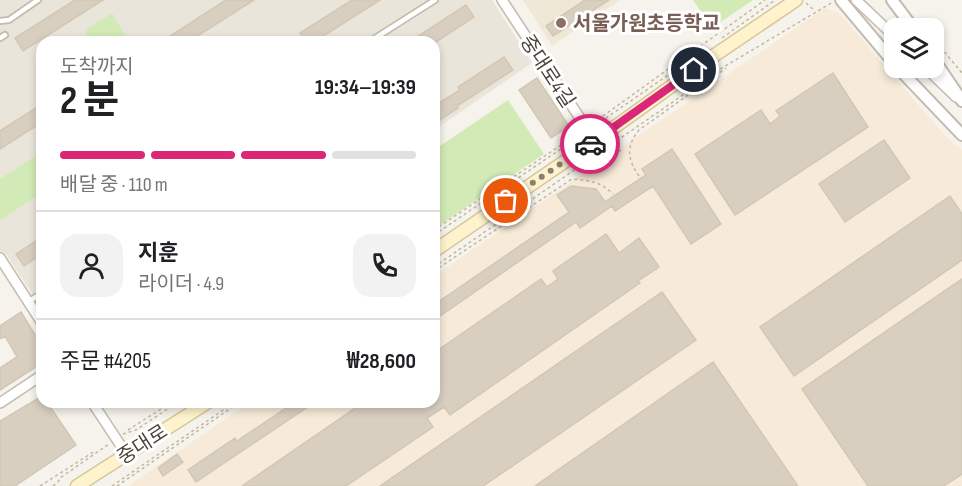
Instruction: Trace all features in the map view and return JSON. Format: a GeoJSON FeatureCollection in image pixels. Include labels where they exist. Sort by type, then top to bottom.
{"type":"FeatureCollection","features":[{"type":"Feature","properties":{"kind":"main road"},"geometry":{"type":"LineString","coordinates":[[440,247],[796,0]]}},
{"type":"Feature","properties":{"kind":"main road","name":"중대로"},"geometry":{"type":"LineString","coordinates":[[77,486],[199,408]]}},
{"type":"Feature","properties":{"kind":"street","name":"중대로4길"},"geometry":{"type":"LineString","coordinates":[[502,0],[595,141]]}},
{"type":"Feature","properties":{"kind":"street"},"geometry":{"type":"LineString","coordinates":[[838,0],[884,52]]}},
{"type":"Feature","properties":{"kind":"street"},"geometry":{"type":"LineString","coordinates":[[856,0],[884,27]]}},
{"type":"Feature","properties":{"kind":"street"},"geometry":{"type":"LineString","coordinates":[[892,0],[906,18]]}},
{"type":"Feature","properties":{"kind":"street"},"geometry":{"type":"LineString","coordinates":[[944,75],[962,102]]}},
{"type":"Feature","properties":{"kind":"street"},"geometry":{"type":"LineString","coordinates":[[908,78],[962,135]]}},
{"type":"Feature","properties":{"kind":"street"},"geometry":{"type":"LineString","coordinates":[[937,78],[962,102]]}},
{"type":"Feature","properties":{"kind":"street"},"geometry":{"type":"LineString","coordinates":[[0,258],[36,314]]}},
{"type":"Feature","properties":{"kind":"street"},"geometry":{"type":"LineString","coordinates":[[0,403],[36,379]]}},
{"type":"Feature","properties":{"kind":"street"},"geometry":{"type":"LineString","coordinates":[[96,408],[126,455]]}},
{"type":"Feature","properties":{"kind":"lane"},"geometry":{"type":"LineString","coordinates":[[0,21],[9,20],[38,0]]}},
{"type":"Feature","properties":{"kind":"lane"},"geometry":{"type":"LineString","coordinates":[[378,36],[435,0]]}},
{"type":"Feature","properties":{"kind":"lane"},"geometry":{"type":"LineString","coordinates":[[28,302],[36,297]]}},
{"type":"Feature","properties":{"kind":"path"},"geometry":{"type":"LineString","coordinates":[[440,231],[587,129],[765,0]]}},
{"type":"Feature","properties":{"kind":"path"},"geometry":{"type":"LineString","coordinates":[[721,38],[775,0]]}},
{"type":"Feature","properties":{"kind":"path"},"geometry":{"type":"LineString","coordinates":[[803,0],[815,11]]}},
{"type":"Feature","properties":{"kind":"path"},"geometry":{"type":"LineString","coordinates":[[639,176],[628,152],[631,140],[639,130],[727,67],[815,11],[838,0]]}},
{"type":"Feature","properties":{"kind":"path"},"geometry":{"type":"LineString","coordinates":[[944,51],[962,73]]}},
{"type":"Feature","properties":{"kind":"path"},"geometry":{"type":"LineString","coordinates":[[440,226],[685,63]]}},
{"type":"Feature","properties":{"kind":"path"},"geometry":{"type":"LineString","coordinates":[[440,263],[727,67]]}},
{"type":"Feature","properties":{"kind":"path"},"geometry":{"type":"LineString","coordinates":[[613,152],[623,151]]}},
{"type":"Feature","properties":{"kind":"path"},"geometry":{"type":"LineString","coordinates":[[592,172],[595,165]]}},
{"type":"Feature","properties":{"kind":"path"},"geometry":{"type":"LineString","coordinates":[[440,267],[572,179],[589,180],[605,186],[613,194]]}},
{"type":"Feature","properties":{"kind":"path"},"geometry":{"type":"LineString","coordinates":[[163,408],[129,431],[168,408]]}},
{"type":"Feature","properties":{"kind":"path"},"geometry":{"type":"LineString","coordinates":[[114,486],[226,408]]}},
{"type":"Feature","properties":{"kind":"path"},"geometry":{"type":"LineString","coordinates":[[114,486],[231,408]]}},
{"type":"Feature","properties":{"kind":"path"},"geometry":{"type":"LineString","coordinates":[[40,486],[95,452],[60,478],[53,486]]}},
{"type":"Feature","properties":{"kind":"shaded area"},"geometry":{"type":"Polygon","coordinates":[[[0,0],[492,0],[532,63],[440,126],[440,36],[36,36],[36,300],[6,254],[0,258],[0,0]]]}},
{"type":"Feature","properties":{"kind":"shaded area","name":"서울가원초등학교"},"geometry":{"type":"Polygon","coordinates":[[[523,0],[620,0],[552,46],[523,0]]]}},
{"type":"Feature","properties":{"kind":"shaded area"},"geometry":{"type":"Polygon","coordinates":[[[825,8],[839,13],[884,65],[884,78],[895,78],[946,137],[962,150],[962,486],[128,486],[241,408],[440,408],[440,272],[825,8]]]}},
{"type":"Feature","properties":{"kind":"green space"},"geometry":{"type":"Polygon","coordinates":[[[693,0],[753,0],[712,28],[693,0]]]}},
{"type":"Feature","properties":{"kind":"green space"},"geometry":{"type":"Polygon","coordinates":[[[112,13],[125,36],[86,36],[87,29],[112,13]]]}},
{"type":"Feature","properties":{"kind":"green space"},"geometry":{"type":"Polygon","coordinates":[[[508,100],[544,154],[440,225],[440,146],[508,100]]]}},
{"type":"Feature","properties":{"kind":"green space"},"geometry":{"type":"Polygon","coordinates":[[[36,156],[36,197],[0,220],[0,179],[36,156]]]}},
{"type":"Feature","properties":{"kind":"building"},"geometry":{"type":"Polygon","coordinates":[[[75,0],[103,0],[47,36],[36,36],[36,43],[23,51],[15,38],[75,0]]]}},
{"type":"Feature","properties":{"kind":"building"},"geometry":{"type":"Polygon","coordinates":[[[226,0],[254,0],[197,36],[170,36],[226,0]]]}},
{"type":"Feature","properties":{"kind":"building"},"geometry":{"type":"Polygon","coordinates":[[[352,0],[380,0],[323,36],[302,36],[300,33],[352,0]]]}},
{"type":"Feature","properties":{"kind":"building"},"geometry":{"type":"Polygon","coordinates":[[[585,0],[609,0],[553,36],[546,26],[585,0]]]}},
{"type":"Feature","properties":{"kind":"building"},"geometry":{"type":"Polygon","coordinates":[[[466,5],[474,17],[440,39],[440,36],[418,36],[466,5]]]}},
{"type":"Feature","properties":{"kind":"building"},"geometry":{"type":"Polygon","coordinates":[[[504,57],[513,70],[457,106],[458,108],[440,120],[440,102],[460,90],[458,87],[504,57]]]}},
{"type":"Feature","properties":{"kind":"building"},"geometry":{"type":"Polygon","coordinates":[[[833,73],[868,127],[735,215],[695,154],[761,110],[770,124],[780,116],[776,111],[833,73]]]}},
{"type":"Feature","properties":{"kind":"building"},"geometry":{"type":"Polygon","coordinates":[[[537,78],[569,126],[551,138],[519,90],[537,78]]]}},
{"type":"Feature","properties":{"kind":"building"},"geometry":{"type":"Polygon","coordinates":[[[36,108],[36,126],[0,149],[0,131],[36,108]]]}},
{"type":"Feature","properties":{"kind":"building"},"geometry":{"type":"Polygon","coordinates":[[[884,140],[910,178],[845,222],[819,184],[884,140]]]}},
{"type":"Feature","properties":{"kind":"building"},"geometry":{"type":"Polygon","coordinates":[[[672,149],[721,224],[691,244],[653,186],[615,211],[612,206],[580,228],[576,222],[440,316],[440,301],[569,212],[557,195],[571,186],[596,189],[605,202],[646,175],[642,169],[672,149]]]}},
{"type":"Feature","properties":{"kind":"building"},"geometry":{"type":"Polygon","coordinates":[[[950,196],[962,214],[962,260],[794,376],[760,327],[950,196]]]}},
{"type":"Feature","properties":{"kind":"building"},"geometry":{"type":"Polygon","coordinates":[[[606,234],[619,253],[639,238],[659,267],[638,281],[640,283],[450,415],[444,407],[427,418],[433,427],[346,486],[242,486],[355,408],[440,408],[440,349],[541,279],[547,287],[558,279],[553,271],[606,234]]]}},
{"type":"Feature","properties":{"kind":"building"},"geometry":{"type":"Polygon","coordinates":[[[36,241],[36,258],[24,266],[16,254],[36,241]]]}},
{"type":"Feature","properties":{"kind":"building"},"geometry":{"type":"Polygon","coordinates":[[[962,279],[962,474],[944,486],[868,486],[802,389],[962,279]]]}},
{"type":"Feature","properties":{"kind":"building"},"geometry":{"type":"Polygon","coordinates":[[[662,292],[696,340],[483,486],[380,486],[662,292]]]}},
{"type":"Feature","properties":{"kind":"building"},"geometry":{"type":"Polygon","coordinates":[[[21,312],[36,336],[36,367],[0,390],[0,368],[17,357],[5,336],[0,339],[0,326],[21,312]]]}},
{"type":"Feature","properties":{"kind":"building"},"geometry":{"type":"Polygon","coordinates":[[[713,362],[798,486],[535,486],[713,362]]]}},
{"type":"Feature","properties":{"kind":"building"},"geometry":{"type":"Polygon","coordinates":[[[36,400],[36,408],[51,408],[76,445],[15,486],[0,486],[0,421],[36,400]]]}},
{"type":"Feature","properties":{"kind":"building"},"geometry":{"type":"Polygon","coordinates":[[[286,408],[306,408],[196,482],[188,470],[235,438],[237,441],[286,408]]]}},
{"type":"Feature","properties":{"kind":"building"},"geometry":{"type":"Polygon","coordinates":[[[177,454],[183,462],[163,476],[158,468],[177,454]]]}},
{"type":"Feature","properties":{"kind":"way so far"},"geometry":{"type":"LineString","coordinates":[[506,201],[590,144]]}},
{"type":"Feature","properties":{"kind":"place","name":"서울가원초등학교"},"geometry":{"type":"Point","coordinates":[561,23]}},
{"type":"Feature","properties":{"kind":"route"},"geometry":{"type":"LineString","coordinates":[[590,144],[694,70]]}}]}
